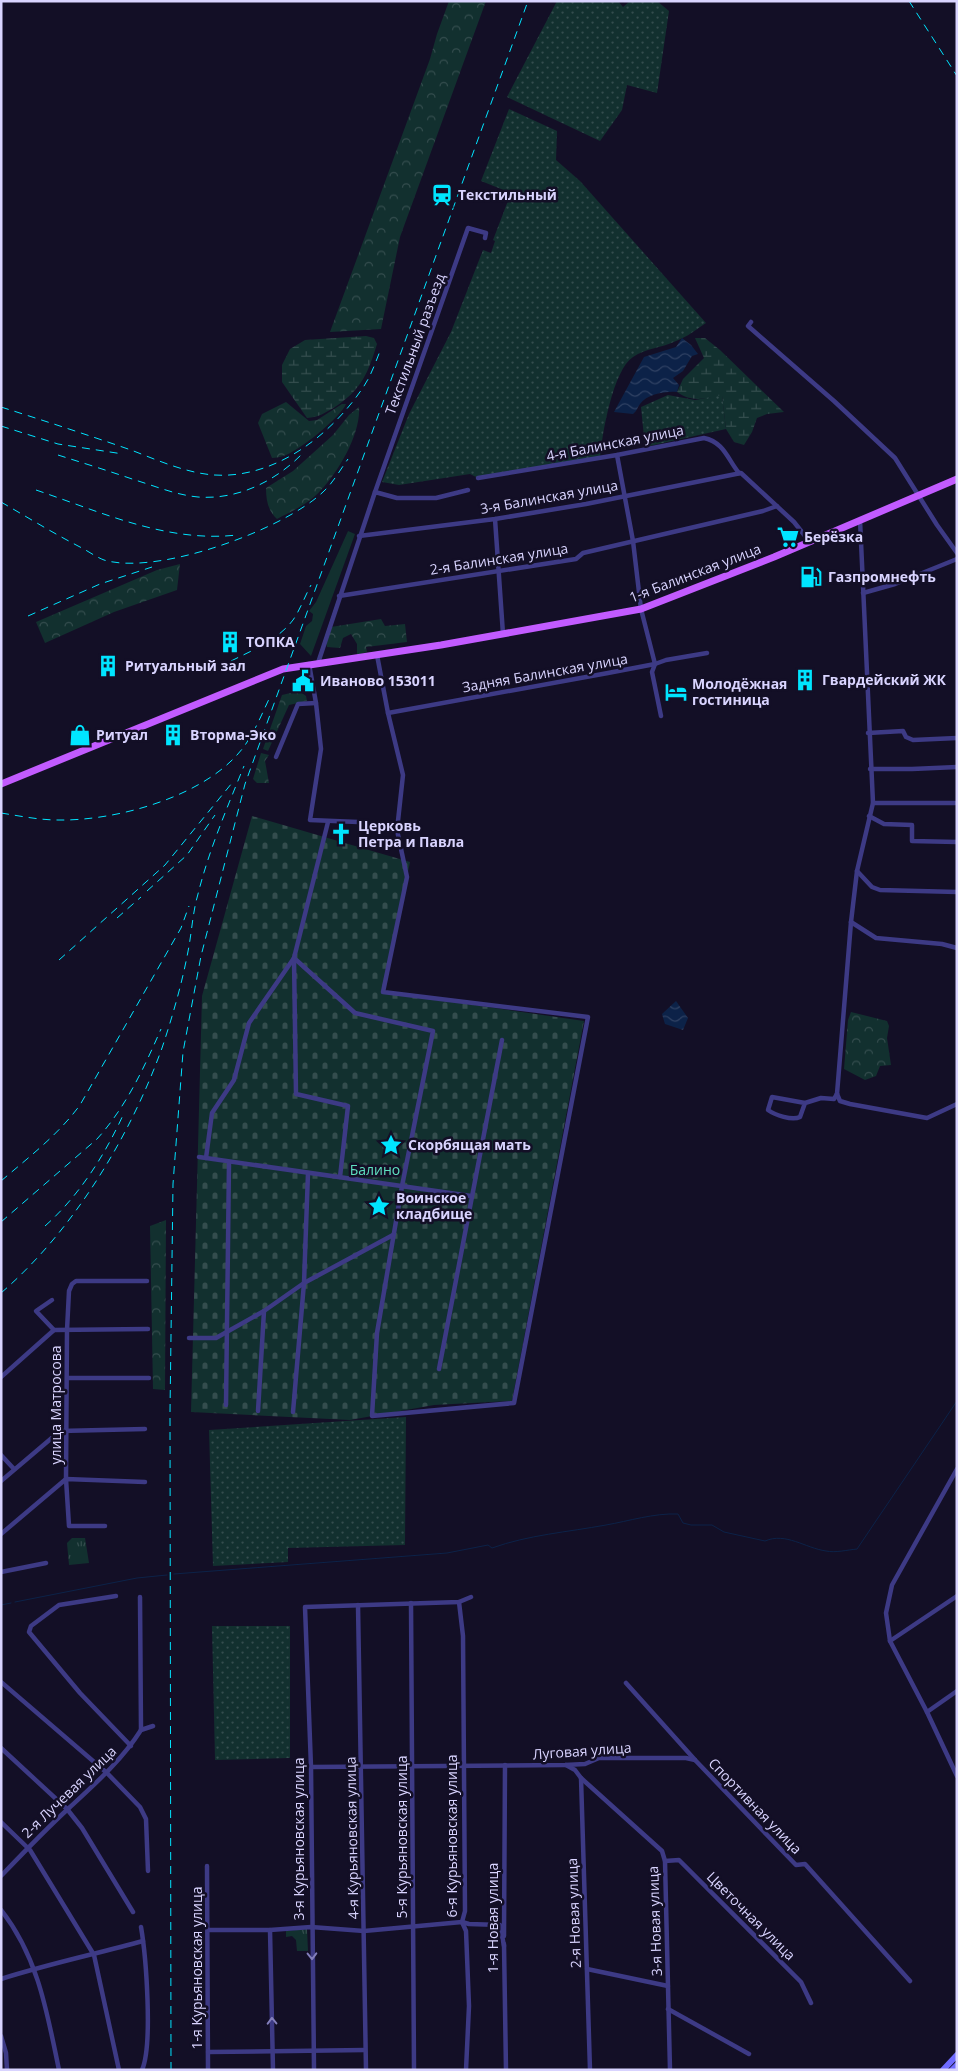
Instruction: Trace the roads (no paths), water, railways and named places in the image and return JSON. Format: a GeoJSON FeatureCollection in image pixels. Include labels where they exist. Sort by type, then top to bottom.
{"type":"FeatureCollection","features":[{"type":"Feature","properties":{"kind":"main road","name":"1-я Балинская улица"},"geometry":{"type":"LineString","coordinates":[[1,784],[280,670],[503,634],[641,609],[713,582],[957,479]]}},
{"type":"Feature","properties":{"kind":"main road"},"geometry":{"type":"LineString","coordinates":[[943,2070],[957,2055]]}},
{"type":"Feature","properties":{"kind":"main road"},"geometry":{"type":"LineString","coordinates":[[952,2070],[956,2067]]}},
{"type":"Feature","properties":{"kind":"street","name":"Текстильный разъезд"},"geometry":{"type":"LineString","coordinates":[[375,492],[468,228],[486,233],[485,238]]}},
{"type":"Feature","properties":{"kind":"street"},"geometry":{"type":"LineString","coordinates":[[751,322],[748,326],[883,445],[895,458],[918,496],[957,553]]}},
{"type":"Feature","properties":{"kind":"street","name":"4-я Балинская улица"},"geometry":{"type":"LineString","coordinates":[[478,478],[617,455],[704,438],[712,441],[728,455],[740,473],[794,522],[809,541]]}},
{"type":"Feature","properties":{"kind":"street"},"geometry":{"type":"LineString","coordinates":[[617,455],[633,541],[641,609],[655,664],[652,672],[661,716]]}},
{"type":"Feature","properties":{"kind":"street","name":"3-я Балинская улица"},"geometry":{"type":"LineString","coordinates":[[359,536],[495,519],[740,473]]}},
{"type":"Feature","properties":{"kind":"street"},"geometry":{"type":"LineString","coordinates":[[318,663],[375,492],[397,498],[436,498],[468,490]]}},
{"type":"Feature","properties":{"kind":"street","name":"2-я Балинская улица"},"geometry":{"type":"LineString","coordinates":[[339,596],[576,559],[584,553],[763,512],[777,506]]}},
{"type":"Feature","properties":{"kind":"street"},"geometry":{"type":"LineString","coordinates":[[495,519],[503,634]]}},
{"type":"Feature","properties":{"kind":"street"},"geometry":{"type":"LineString","coordinates":[[805,1103],[800,1117],[796,1119],[772,1113],[768,1110],[772,1097],[805,1103],[822,1098],[834,1099],[837,1094],[851,922],[858,871],[873,803],[868,733],[860,520]]}},
{"type":"Feature","properties":{"kind":"street"},"geometry":{"type":"LineString","coordinates":[[863,593],[900,582],[957,559]]}},
{"type":"Feature","properties":{"kind":"street","name":"Задняя Балинская улица"},"geometry":{"type":"LineString","coordinates":[[388,713],[706,653]]}},
{"type":"Feature","properties":{"kind":"street"},"geometry":{"type":"LineString","coordinates":[[294,958],[355,1013],[433,1031],[402,1186],[377,1333],[372,1416],[514,1403],[588,1018],[383,992],[407,877],[397,830],[403,775],[388,713],[377,655]]}},
{"type":"Feature","properties":{"kind":"street"},"geometry":{"type":"LineString","coordinates":[[309,664],[321,748],[310,820],[358,822],[397,830]]}},
{"type":"Feature","properties":{"kind":"street"},"geometry":{"type":"LineString","coordinates":[[276,757],[298,704],[316,704]]}},
{"type":"Feature","properties":{"kind":"street"},"geometry":{"type":"LineString","coordinates":[[868,733],[903,730],[906,737],[913,740],[957,738]]}},
{"type":"Feature","properties":{"kind":"street"},"geometry":{"type":"LineString","coordinates":[[870,769],[912,770],[957,767]]}},
{"type":"Feature","properties":{"kind":"street"},"geometry":{"type":"LineString","coordinates":[[873,803],[957,803]]}},
{"type":"Feature","properties":{"kind":"street"},"geometry":{"type":"LineString","coordinates":[[869,816],[884,824],[912,825],[912,840],[957,842]]}},
{"type":"Feature","properties":{"kind":"street"},"geometry":{"type":"LineString","coordinates":[[328,822],[294,958],[296,1094],[348,1106],[340,1177]]}},
{"type":"Feature","properties":{"kind":"street"},"geometry":{"type":"LineString","coordinates":[[858,871],[872,887],[880,890],[957,892]]}},
{"type":"Feature","properties":{"kind":"street"},"geometry":{"type":"LineString","coordinates":[[851,922],[876,938],[942,944],[957,948]]}},
{"type":"Feature","properties":{"kind":"street"},"geometry":{"type":"LineString","coordinates":[[206,1158],[212,1113],[234,1080],[248,1023],[294,958]]}},
{"type":"Feature","properties":{"kind":"street"},"geometry":{"type":"LineString","coordinates":[[439,1369],[502,1040]]}},
{"type":"Feature","properties":{"kind":"street"},"geometry":{"type":"LineString","coordinates":[[837,1094],[840,1101],[850,1104],[927,1118],[935,1116],[957,1104]]}},
{"type":"Feature","properties":{"kind":"street"},"geometry":{"type":"LineString","coordinates":[[199,1157],[471,1196]]}},
{"type":"Feature","properties":{"kind":"street"},"geometry":{"type":"LineString","coordinates":[[226,1405],[230,1162]]}},
{"type":"Feature","properties":{"kind":"street"},"geometry":{"type":"LineString","coordinates":[[293,1412],[304,1283],[308,1173]]}},
{"type":"Feature","properties":{"kind":"street"},"geometry":{"type":"LineString","coordinates":[[189,1338],[216,1338],[264,1311],[304,1283],[393,1235]]}},
{"type":"Feature","properties":{"kind":"street","name":"улица Матросова"},"geometry":{"type":"LineString","coordinates":[[105,1526],[69,1526],[66,1479],[69,1291],[72,1284],[76,1281],[147,1281]]}},
{"type":"Feature","properties":{"kind":"street"},"geometry":{"type":"LineString","coordinates":[[52,1300],[36,1311],[54,1330]]}},
{"type":"Feature","properties":{"kind":"street"},"geometry":{"type":"LineString","coordinates":[[258,1411],[264,1311]]}},
{"type":"Feature","properties":{"kind":"street"},"geometry":{"type":"LineString","coordinates":[[1,1377],[54,1330],[148,1329]]}},
{"type":"Feature","properties":{"kind":"street"},"geometry":{"type":"LineString","coordinates":[[68,1378],[149,1378]]}},
{"type":"Feature","properties":{"kind":"street"},"geometry":{"type":"LineString","coordinates":[[1,1481],[60,1431],[145,1429]]}},
{"type":"Feature","properties":{"kind":"street"},"geometry":{"type":"LineString","coordinates":[[1,1455],[14,1469]]}},
{"type":"Feature","properties":{"kind":"street"},"geometry":{"type":"LineString","coordinates":[[957,1469],[892,1585],[886,1613],[890,1641],[927,1712],[957,1776]]}},
{"type":"Feature","properties":{"kind":"street"},"geometry":{"type":"LineString","coordinates":[[1,1534],[66,1479],[145,1482]]}},
{"type":"Feature","properties":{"kind":"street"},"geometry":{"type":"LineString","coordinates":[[1,1572],[46,1563]]}},
{"type":"Feature","properties":{"kind":"street"},"geometry":{"type":"LineString","coordinates":[[116,1596],[59,1605],[31,1626],[30,1632],[80,1693],[131,1746]]}},
{"type":"Feature","properties":{"kind":"street"},"geometry":{"type":"LineString","coordinates":[[890,1641],[957,1596]]}},
{"type":"Feature","properties":{"kind":"street"},"geometry":{"type":"LineString","coordinates":[[140,1597],[141,1730],[153,1726]]}},
{"type":"Feature","properties":{"kind":"street"},"geometry":{"type":"LineString","coordinates":[[358,1605],[460,1602],[471,1597]]}},
{"type":"Feature","properties":{"kind":"street","name":"6-я Курьяновская улица"},"geometry":{"type":"LineString","coordinates":[[460,1602],[463,1636],[465,1911],[462,1922],[466,1930],[469,2006],[466,2070]]}},
{"type":"Feature","properties":{"kind":"street","name":"5-я Курьяновская улица"},"geometry":{"type":"LineString","coordinates":[[411,1604],[414,1766],[414,2070]]}},
{"type":"Feature","properties":{"kind":"street","name":"3-я Курьяновская улица"},"geometry":{"type":"LineString","coordinates":[[314,2070],[311,1927],[311,1767],[305,1607],[358,1605]]}},
{"type":"Feature","properties":{"kind":"street","name":"4-я Курьяновская улица"},"geometry":{"type":"LineString","coordinates":[[358,1605],[366,2070]]}},
{"type":"Feature","properties":{"kind":"street"},"geometry":{"type":"LineString","coordinates":[[1,1682],[107,1773],[140,1807],[146,1819],[148,1871]]}},
{"type":"Feature","properties":{"kind":"street","name":"Спортивная улица"},"geometry":{"type":"LineString","coordinates":[[626,1683],[696,1761],[796,1865],[806,1864],[910,1981]]}},
{"type":"Feature","properties":{"kind":"street"},"geometry":{"type":"LineString","coordinates":[[927,1712],[957,1691]]}},
{"type":"Feature","properties":{"kind":"street","name":"2-я Лучевая улица"},"geometry":{"type":"LineString","coordinates":[[1,1876],[67,1809],[107,1773],[131,1746],[141,1730]]}},
{"type":"Feature","properties":{"kind":"street"},"geometry":{"type":"LineString","coordinates":[[1,1748],[67,1809],[82,1828],[133,1912]]}},
{"type":"Feature","properties":{"kind":"street","name":"Луговая улица"},"geometry":{"type":"LineString","coordinates":[[311,1767],[565,1765],[585,1764],[598,1758],[686,1758],[696,1761]]}},
{"type":"Feature","properties":{"kind":"street","name":"1-я Новая улица"},"geometry":{"type":"LineString","coordinates":[[502,1765],[506,2070]]}},
{"type":"Feature","properties":{"kind":"street"},"geometry":{"type":"LineString","coordinates":[[565,1765],[575,1770],[581,1778]]}},
{"type":"Feature","properties":{"kind":"street","name":"3-я Новая улица"},"geometry":{"type":"LineString","coordinates":[[581,1778],[662,1851],[665,1861],[670,2070]]}},
{"type":"Feature","properties":{"kind":"street","name":"2-я Новая улица"},"geometry":{"type":"LineString","coordinates":[[581,1778],[590,2070]]}},
{"type":"Feature","properties":{"kind":"street"},"geometry":{"type":"LineString","coordinates":[[1,1822],[28,1848],[94,1955],[119,2070]]}},
{"type":"Feature","properties":{"kind":"street","name":"Цветочная улица"},"geometry":{"type":"LineString","coordinates":[[665,1861],[679,1860],[801,1982],[811,2003]]}},
{"type":"Feature","properties":{"kind":"street","name":"1-я Курьяновская улица"},"geometry":{"type":"LineString","coordinates":[[207,1866],[208,2070]]}},
{"type":"Feature","properties":{"kind":"street"},"geometry":{"type":"LineString","coordinates":[[1,1910],[16,1929],[35,1969],[59,2070]]}},
{"type":"Feature","properties":{"kind":"street"},"geometry":{"type":"LineString","coordinates":[[208,1930],[270,1930],[311,1927],[364,1931],[462,1922],[500,1925],[504,1946]]}},
{"type":"Feature","properties":{"kind":"street"},"geometry":{"type":"LineString","coordinates":[[141,1927],[146,1956],[147,2038],[142,2070]]}},
{"type":"Feature","properties":{"kind":"street"},"geometry":{"type":"LineString","coordinates":[[270,1930],[272,2070]]}},
{"type":"Feature","properties":{"kind":"street"},"geometry":{"type":"LineString","coordinates":[[1,1979],[143,1940]]}},
{"type":"Feature","properties":{"kind":"street"},"geometry":{"type":"LineString","coordinates":[[587,1969],[668,1986]]}},
{"type":"Feature","properties":{"kind":"street"},"geometry":{"type":"LineString","coordinates":[[668,2009],[749,2054]]}},
{"type":"Feature","properties":{"kind":"street"},"geometry":{"type":"LineString","coordinates":[[1,2036],[6,2054],[7,2070]]}},
{"type":"Feature","properties":{"kind":"street"},"geometry":{"type":"LineString","coordinates":[[208,2052],[365,2050]]}},
{"type":"Feature","properties":{"kind":"water"},"geometry":{"type":"Polygon","coordinates":[[[682,338],[698,354],[692,356],[683,371],[673,378],[679,385],[677,392],[662,393],[647,398],[633,414],[614,412],[644,357],[676,347],[682,338]]]}},
{"type":"Feature","properties":{"kind":"water"},"geometry":{"type":"Polygon","coordinates":[[[676,1001],[688,1018],[683,1030],[665,1024],[662,1014],[676,1001]]]}},
{"type":"Feature","properties":{"kind":"waterway"},"geometry":{"type":"LineString","coordinates":[[174,1574],[447,1553],[488,1545],[492,1548],[534,1537],[669,1514],[678,1514],[683,1523],[712,1525],[724,1532],[765,1541],[780,1538],[788,1539],[830,1552],[857,1549],[957,1401]]}},
{"type":"Feature","properties":{"kind":"waterway"},"geometry":{"type":"LineString","coordinates":[[15,1602],[137,1578],[167,1575]]}},
{"type":"Feature","properties":{"kind":"waterway"},"geometry":{"type":"LineString","coordinates":[[1,1605],[11,1603]]}},
{"type":"Feature","properties":{"kind":"railway"},"geometry":{"type":"LineString","coordinates":[[171,2070],[170,1412],[173,1184],[183,1052],[201,956],[245,784],[528,1]]}},
{"type":"Feature","properties":{"kind":"railway"},"geometry":{"type":"LineString","coordinates":[[909,1],[957,76]]}},
{"type":"Feature","properties":{"kind":"railway"},"geometry":{"type":"LineString","coordinates":[[1,407],[115,444],[182,469],[203,474],[236,474],[258,470],[279,462],[317,438],[334,423],[362,389],[370,376],[380,351]]}},
{"type":"Feature","properties":{"kind":"railway"},"geometry":{"type":"LineString","coordinates":[[1,426],[58,444],[123,454]]}},
{"type":"Feature","properties":{"kind":"railway"},"geometry":{"type":"LineString","coordinates":[[58,455],[174,492],[198,497],[227,496],[254,487],[279,473],[301,455]]}},
{"type":"Feature","properties":{"kind":"railway"},"geometry":{"type":"LineString","coordinates":[[1,502],[104,560],[127,563],[155,561],[186,556],[218,546],[279,521],[323,492],[348,459]]}},
{"type":"Feature","properties":{"kind":"railway"},"geometry":{"type":"LineString","coordinates":[[36,490],[110,516],[160,530],[211,536],[237,535]]}},
{"type":"Feature","properties":{"kind":"railway"},"geometry":{"type":"LineString","coordinates":[[28,616],[100,584],[152,567]]}},
{"type":"Feature","properties":{"kind":"railway"},"geometry":{"type":"LineString","coordinates":[[231,661],[265,644],[287,627],[296,616],[311,585]]}},
{"type":"Feature","properties":{"kind":"railway"},"geometry":{"type":"LineString","coordinates":[[1,813],[29,818],[80,819],[129,811],[178,795],[201,783],[237,755],[252,734],[271,695]]}},
{"type":"Feature","properties":{"kind":"railway"},"geometry":{"type":"LineString","coordinates":[[1,1293],[52,1241],[75,1212],[116,1148],[149,1082],[166,1036],[184,972],[195,907],[207,861],[244,766]]}},
{"type":"Feature","properties":{"kind":"railway"},"geometry":{"type":"LineString","coordinates":[[59,960],[165,865],[232,783]]}},
{"type":"Feature","properties":{"kind":"railway"},"geometry":{"type":"LineString","coordinates":[[147,891],[187,855],[215,815]]}},
{"type":"Feature","properties":{"kind":"railway"},"geometry":{"type":"LineString","coordinates":[[117,918],[141,897]]}},
{"type":"Feature","properties":{"kind":"railway"},"geometry":{"type":"LineString","coordinates":[[1,1181],[53,1136],[80,1105],[181,928],[189,906]]}},
{"type":"Feature","properties":{"kind":"railway"},"geometry":{"type":"LineString","coordinates":[[1,1222],[97,1139],[107,1127],[134,1087],[161,1029]]}},
{"type":"Feature","properties":{"kind":"railway"},"geometry":{"type":"LineString","coordinates":[[45,1226],[69,1202],[90,1174],[124,1113]]}},
{"type":"Feature","properties":{"kind":"place","name":"Текстильный"},"geometry":{"type":"Point","coordinates":[442,195]}},
{"type":"Feature","properties":{"kind":"place","name":"Берёзка"},"geometry":{"type":"Point","coordinates":[788,537]}},
{"type":"Feature","properties":{"kind":"place","name":"Газпромнефть"},"geometry":{"type":"Point","coordinates":[811,577]}},
{"type":"Feature","properties":{"kind":"place","name":"ТОПКА"},"geometry":{"type":"Point","coordinates":[230,642]}},
{"type":"Feature","properties":{"kind":"place","name":"Ритуальный зал"},"geometry":{"type":"Point","coordinates":[108,666]}},
{"type":"Feature","properties":{"kind":"place","name":"Гвардейский ЖК"},"geometry":{"type":"Point","coordinates":[805,680]}},
{"type":"Feature","properties":{"kind":"place","name":"Иваново 153011"},"geometry":{"type":"Point","coordinates":[303,681]}},
{"type":"Feature","properties":{"kind":"place","name":"Молодёжная гостиница"},"geometry":{"type":"Point","coordinates":[676,692]}},
{"type":"Feature","properties":{"kind":"place","name":"Ритуал"},"geometry":{"type":"Point","coordinates":[80,735]}},
{"type":"Feature","properties":{"kind":"place","name":"Вторма-Эко"},"geometry":{"type":"Point","coordinates":[173,735]}},
{"type":"Feature","properties":{"kind":"place","name":"Церковь Петра и Павла"},"geometry":{"type":"Point","coordinates":[341,834]}},
{"type":"Feature","properties":{"kind":"place","name":"Скорбящая мать"},"geometry":{"type":"Point","coordinates":[391,1145]}},
{"type":"Feature","properties":{"kind":"place","name":"Воинское кладбище"},"geometry":{"type":"Point","coordinates":[379,1206]}},
{"type":"Feature","properties":{"kind":"park label","name":"Балино"},"geometry":{"type":"Point","coordinates":[375,1170]}}]}
